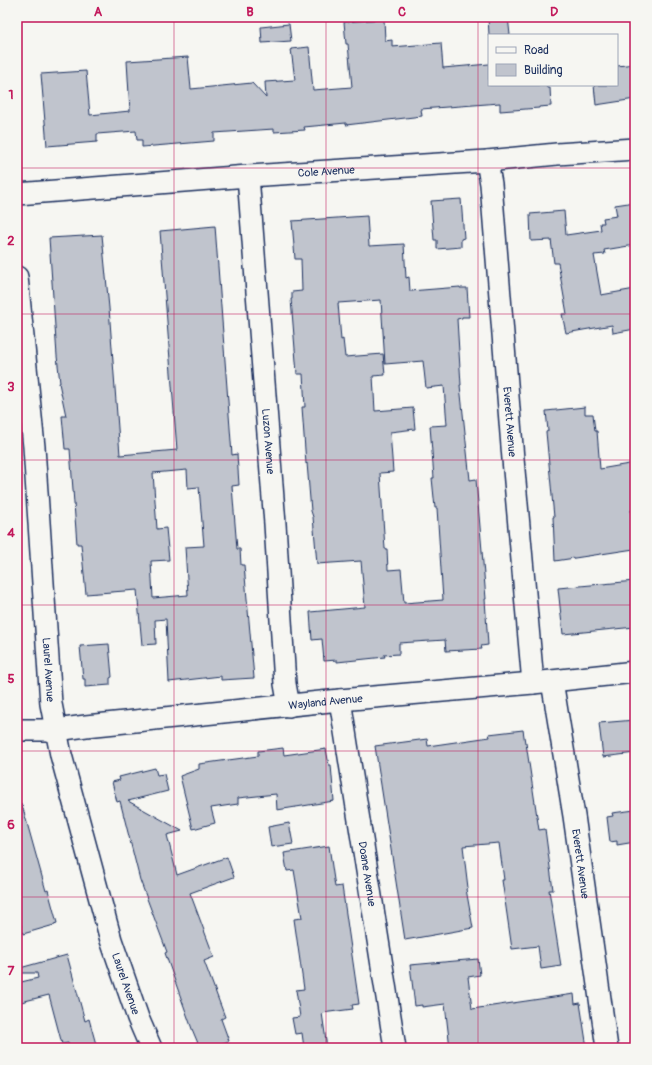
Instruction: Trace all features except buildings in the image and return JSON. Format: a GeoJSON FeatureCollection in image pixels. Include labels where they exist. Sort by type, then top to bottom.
{"type":"FeatureCollection","features":[{"type":"Feature","properties":{"kind":"street","name":"Cole Avenue"},"geometry":{"type":"LineString","coordinates":[[17,194],[248,176],[487,162],[557,154],[635,149]]}},
{"type":"Feature","properties":{"kind":"street","name":"Everett Avenue"},"geometry":{"type":"LineString","coordinates":[[487,162],[492,184],[513,459],[542,682],[574,816],[607,1048]]}},
{"type":"Feature","properties":{"kind":"street","name":"Luzon Avenue"},"geometry":{"type":"LineString","coordinates":[[248,176],[275,524],[285,684],[289,706]]}},
{"type":"Feature","properties":{"kind":"street","name":"Laurel Avenue"},"geometry":{"type":"LineString","coordinates":[[17,277],[34,447],[51,704],[61,755],[111,940],[138,1018],[151,1048]]}},
{"type":"Feature","properties":{"kind":"street","name":"Wayland Avenue"},"geometry":{"type":"LineString","coordinates":[[17,730],[56,730],[340,700],[635,672]]}},
{"type":"Feature","properties":{"kind":"street","name":"Doane Avenue"},"geometry":{"type":"LineString","coordinates":[[340,700],[395,1048]]}}]}
